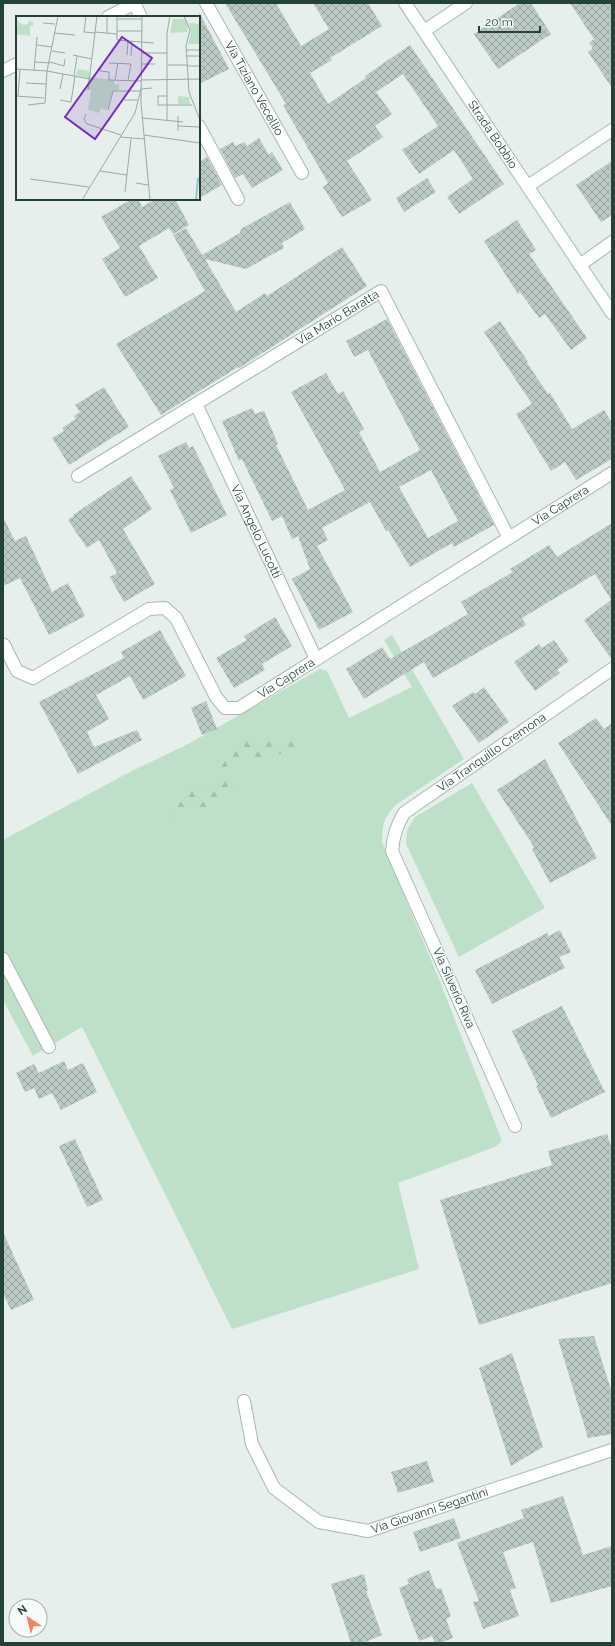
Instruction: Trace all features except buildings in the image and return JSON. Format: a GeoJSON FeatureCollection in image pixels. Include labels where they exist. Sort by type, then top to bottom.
{"type":"FeatureCollection","features":[{"type":"Feature","properties":{"kind":"street"},"geometry":{"type":"LineString","coordinates":[[110,16],[134,3],[140,16]]}},
{"type":"Feature","properties":{"kind":"street","name":"Via Tiziano Vecellio"},"geometry":{"type":"LineString","coordinates":[[206,3],[302,173]]}},
{"type":"Feature","properties":{"kind":"street","name":"Strada Bobbio"},"geometry":{"type":"LineString","coordinates":[[405,3],[612,313]]}},
{"type":"Feature","properties":{"kind":"street"},"geometry":{"type":"LineString","coordinates":[[424,31],[466,3]]}},
{"type":"Feature","properties":{"kind":"street"},"geometry":{"type":"LineString","coordinates":[[3,71],[16,64]]}},
{"type":"Feature","properties":{"kind":"street"},"geometry":{"type":"LineString","coordinates":[[200,128],[238,199]]}},
{"type":"Feature","properties":{"kind":"street"},"geometry":{"type":"LineString","coordinates":[[528,186],[612,130]]}},
{"type":"Feature","properties":{"kind":"street"},"geometry":{"type":"LineString","coordinates":[[580,265],[612,242]]}},
{"type":"Feature","properties":{"kind":"street","name":"Via Mario Baratta"},"geometry":{"type":"LineString","coordinates":[[78,476],[381,291],[510,538]]}},
{"type":"Feature","properties":{"kind":"street","name":"Via Angelo Lucotti"},"geometry":{"type":"LineString","coordinates":[[196,404],[316,659]]}},
{"type":"Feature","properties":{"kind":"street","name":"Via Caprera"},"geometry":{"type":"LineString","coordinates":[[4,644],[17,671],[33,678],[149,610],[165,608],[176,618],[216,697],[225,708],[239,708],[612,473]]}},
{"type":"Feature","properties":{"kind":"street","name":"Via Tranquillo Cremona"},"geometry":{"type":"LineString","coordinates":[[392,851],[397,826],[404,813],[612,669]]}},
{"type":"Feature","properties":{"kind":"street","name":"Via Silverio Riva"},"geometry":{"type":"LineString","coordinates":[[392,851],[515,1126]]}},
{"type":"Feature","properties":{"kind":"street"},"geometry":{"type":"LineString","coordinates":[[3,959],[49,1047]]}},
{"type":"Feature","properties":{"kind":"street","name":"Via Giovanni Segantini"},"geometry":{"type":"LineString","coordinates":[[244,1401],[252,1444],[274,1488],[319,1522],[368,1530],[612,1450]]}},
{"type":"Feature","properties":{"kind":"green space"},"geometry":{"type":"Polygon","coordinates":[[[392,635],[464,759],[397,804],[386,817],[382,842],[441,984],[502,1141],[495,1147],[398,1183],[419,1269],[232,1329],[82,1027],[33,1056],[3,1000],[3,840],[128,773],[190,743],[320,669],[327,671],[349,718],[412,687],[384,640],[392,635]]]}},
{"type":"Feature","properties":{"kind":"green space"},"geometry":{"type":"Polygon","coordinates":[[[258,739],[283,739],[296,741],[300,746],[291,752],[270,756],[259,762],[236,759],[231,761],[223,771],[226,776],[242,785],[239,789],[208,809],[187,812],[176,818],[172,815],[171,804],[177,797],[186,792],[212,784],[216,781],[219,776],[213,767],[213,761],[240,744],[258,739]]]}},
{"type":"Feature","properties":{"kind":"green space"},"geometry":{"type":"Polygon","coordinates":[[[472,783],[545,908],[459,957],[406,844],[407,830],[415,817],[472,783]]]}}]}
